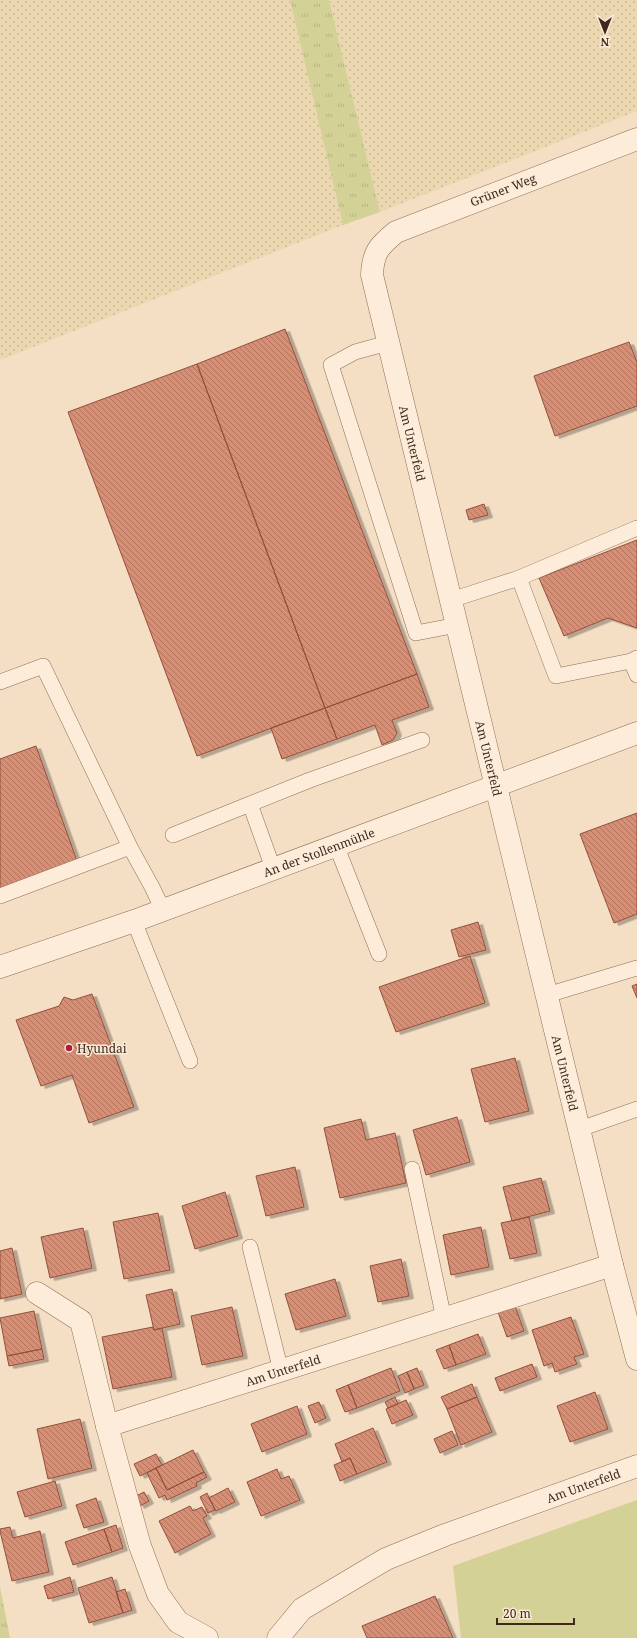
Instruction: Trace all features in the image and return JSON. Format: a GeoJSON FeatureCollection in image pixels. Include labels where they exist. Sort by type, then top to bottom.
{"type":"FeatureCollection","features":[{"type":"Feature","properties":{"kind":"street","name":"Grüner Weg"},"geometry":{"type":"LineString","coordinates":[[377,251],[386,240],[396,232],[410,225],[637,140]]}},
{"type":"Feature","properties":{"kind":"street","name":"Am Unterfeld"},"geometry":{"type":"LineString","coordinates":[[377,251],[372,262],[372,275],[612,1265],[637,1359]]}},
{"type":"Feature","properties":{"kind":"street","name":"An der Stollenmühle"},"geometry":{"type":"LineString","coordinates":[[0,967],[134,921],[637,733]]}},
{"type":"Feature","properties":{"kind":"street","name":"Am Unterfeld"},"geometry":{"type":"LineString","coordinates":[[108,1426],[612,1265]]}},
{"type":"Feature","properties":{"kind":"street"},"geometry":{"type":"LineString","coordinates":[[37,1293],[81,1321],[140,1546],[158,1594],[178,1622],[208,1638]]}},
{"type":"Feature","properties":{"kind":"street","name":"Am Unterfeld"},"geometry":{"type":"LineString","coordinates":[[278,1638],[302,1609],[386,1559],[445,1535],[637,1466]]}},
{"type":"Feature","properties":{"kind":"lane"},"geometry":{"type":"LineString","coordinates":[[388,342],[355,352],[331,365],[416,633],[458,625]]}},
{"type":"Feature","properties":{"kind":"lane"},"geometry":{"type":"LineString","coordinates":[[451,600],[519,578],[637,528]]}},
{"type":"Feature","properties":{"kind":"lane"},"geometry":{"type":"LineString","coordinates":[[519,578],[556,676],[635,665]]}},
{"type":"Feature","properties":{"kind":"lane"},"geometry":{"type":"LineString","coordinates":[[0,682],[42,666],[130,847],[152,886],[163,910]]}},
{"type":"Feature","properties":{"kind":"lane"},"geometry":{"type":"LineString","coordinates":[[173,834],[310,780],[422,740]]}},
{"type":"Feature","properties":{"kind":"lane"},"geometry":{"type":"LineString","coordinates":[[250,804],[273,868]]}},
{"type":"Feature","properties":{"kind":"lane"},"geometry":{"type":"LineString","coordinates":[[336,845],[379,954]]}},
{"type":"Feature","properties":{"kind":"lane"},"geometry":{"type":"LineString","coordinates":[[0,896],[130,847]]}},
{"type":"Feature","properties":{"kind":"lane"},"geometry":{"type":"LineString","coordinates":[[134,921],[190,1061]]}},
{"type":"Feature","properties":{"kind":"lane"},"geometry":{"type":"LineString","coordinates":[[547,995],[637,968]]}},
{"type":"Feature","properties":{"kind":"lane"},"geometry":{"type":"LineString","coordinates":[[580,1129],[637,1109]]}},
{"type":"Feature","properties":{"kind":"lane"},"geometry":{"type":"LineString","coordinates":[[412,1169],[444,1319]]}},
{"type":"Feature","properties":{"kind":"lane"},"geometry":{"type":"LineString","coordinates":[[250,1248],[281,1371]]}},
{"type":"Feature","properties":{"kind":"shaded area"},"geometry":{"type":"Polygon","coordinates":[[[0,0],[290,0],[343,225],[0,360],[0,0]]]}},
{"type":"Feature","properties":{"kind":"shaded area"},"geometry":{"type":"Polygon","coordinates":[[[329,0],[637,0],[637,111],[380,212],[329,0]]]}},
{"type":"Feature","properties":{"kind":"green space"},"geometry":{"type":"Polygon","coordinates":[[[290,0],[329,0],[380,212],[343,225],[290,0]]]}},
{"type":"Feature","properties":{"kind":"green space"},"geometry":{"type":"Polygon","coordinates":[[[637,1500],[637,1638],[461,1638],[453,1566],[637,1500]]]}},
{"type":"Feature","properties":{"kind":"green space"},"geometry":{"type":"Polygon","coordinates":[[[0,1587],[10,1638],[0,1638],[0,1587]]]}},
{"type":"Feature","properties":{"kind":"building"},"geometry":{"type":"Polygon","coordinates":[[[285,329],[417,674],[325,708],[197,364],[285,329]]]}},
{"type":"Feature","properties":{"kind":"building"},"geometry":{"type":"Polygon","coordinates":[[[629,342],[637,362],[637,406],[555,436],[534,376],[629,342]]]}},
{"type":"Feature","properties":{"kind":"building"},"geometry":{"type":"Polygon","coordinates":[[[197,364],[325,708],[197,756],[68,412],[197,364]]]}},
{"type":"Feature","properties":{"kind":"building"},"geometry":{"type":"Polygon","coordinates":[[[484,504],[488,515],[469,520],[466,510],[484,504]]]}},
{"type":"Feature","properties":{"kind":"building"},"geometry":{"type":"Polygon","coordinates":[[[637,540],[637,628],[608,618],[564,636],[539,578],[637,540]]]}},
{"type":"Feature","properties":{"kind":"building"},"geometry":{"type":"Polygon","coordinates":[[[417,674],[429,707],[392,720],[397,733],[393,740],[382,745],[375,725],[337,739],[325,708],[417,674]]]}},
{"type":"Feature","properties":{"kind":"building"},"geometry":{"type":"Polygon","coordinates":[[[325,708],[337,739],[282,759],[271,728],[325,708]]]}},
{"type":"Feature","properties":{"kind":"building"},"geometry":{"type":"Polygon","coordinates":[[[36,746],[77,861],[0,889],[0,759],[36,746]]]}},
{"type":"Feature","properties":{"kind":"building"},"geometry":{"type":"Polygon","coordinates":[[[637,813],[637,914],[614,923],[580,834],[637,813]]]}},
{"type":"Feature","properties":{"kind":"building"},"geometry":{"type":"Polygon","coordinates":[[[478,922],[486,950],[459,957],[451,930],[478,922]]]}},
{"type":"Feature","properties":{"kind":"building"},"geometry":{"type":"Polygon","coordinates":[[[470,956],[485,1003],[396,1032],[379,987],[470,956]]]}},
{"type":"Feature","properties":{"kind":"building"},"geometry":{"type":"Polygon","coordinates":[[[637,984],[637,998],[632,986],[637,984]]]}},
{"type":"Feature","properties":{"kind":"building","name":"Hyundai"},"geometry":{"type":"Polygon","coordinates":[[[92,994],[134,1107],[89,1123],[72,1075],[41,1086],[16,1020],[59,1006],[64,997],[73,1000],[92,994]]]}},
{"type":"Feature","properties":{"kind":"building"},"geometry":{"type":"Polygon","coordinates":[[[515,1058],[529,1111],[485,1122],[471,1069],[515,1058]]]}},
{"type":"Feature","properties":{"kind":"building"},"geometry":{"type":"Polygon","coordinates":[[[457,1117],[470,1162],[426,1175],[413,1130],[457,1117]]]}},
{"type":"Feature","properties":{"kind":"building"},"geometry":{"type":"Polygon","coordinates":[[[361,1119],[366,1140],[395,1133],[406,1183],[340,1198],[324,1128],[361,1119]]]}},
{"type":"Feature","properties":{"kind":"building"},"geometry":{"type":"Polygon","coordinates":[[[295,1167],[304,1207],[266,1216],[256,1176],[295,1167]]]}},
{"type":"Feature","properties":{"kind":"building"},"geometry":{"type":"Polygon","coordinates":[[[541,1178],[550,1211],[512,1221],[503,1187],[541,1178]]]}},
{"type":"Feature","properties":{"kind":"building"},"geometry":{"type":"Polygon","coordinates":[[[225,1192],[238,1236],[195,1249],[182,1206],[225,1192]]]}},
{"type":"Feature","properties":{"kind":"building"},"geometry":{"type":"Polygon","coordinates":[[[158,1213],[170,1270],[124,1279],[113,1222],[158,1213]]]}},
{"type":"Feature","properties":{"kind":"building"},"geometry":{"type":"Polygon","coordinates":[[[529,1217],[537,1253],[510,1259],[501,1223],[529,1217]]]}},
{"type":"Feature","properties":{"kind":"building"},"geometry":{"type":"Polygon","coordinates":[[[481,1227],[489,1267],[451,1275],[443,1235],[481,1227]]]}},
{"type":"Feature","properties":{"kind":"building"},"geometry":{"type":"Polygon","coordinates":[[[83,1228],[92,1268],[50,1278],[41,1237],[83,1228]]]}},
{"type":"Feature","properties":{"kind":"building"},"geometry":{"type":"Polygon","coordinates":[[[12,1248],[22,1294],[0,1299],[0,1251],[12,1248]]]}},
{"type":"Feature","properties":{"kind":"building"},"geometry":{"type":"Polygon","coordinates":[[[401,1259],[409,1296],[378,1302],[370,1266],[401,1259]]]}},
{"type":"Feature","properties":{"kind":"building"},"geometry":{"type":"Polygon","coordinates":[[[335,1279],[346,1316],[296,1330],[285,1294],[335,1279]]]}},
{"type":"Feature","properties":{"kind":"building"},"geometry":{"type":"Polygon","coordinates":[[[172,1289],[180,1324],[154,1330],[146,1295],[172,1289]]]}},
{"type":"Feature","properties":{"kind":"building"},"geometry":{"type":"Polygon","coordinates":[[[515,1306],[524,1331],[507,1337],[498,1312],[515,1306]]]}},
{"type":"Feature","properties":{"kind":"building"},"geometry":{"type":"Polygon","coordinates":[[[232,1307],[243,1356],[202,1365],[191,1316],[232,1307]]]}},
{"type":"Feature","properties":{"kind":"building"},"geometry":{"type":"Polygon","coordinates":[[[34,1311],[42,1349],[7,1356],[0,1318],[34,1311]]]}},
{"type":"Feature","properties":{"kind":"building"},"geometry":{"type":"Polygon","coordinates":[[[571,1317],[584,1354],[574,1357],[577,1364],[555,1372],[552,1363],[544,1366],[532,1330],[571,1317]]]}},
{"type":"Feature","properties":{"kind":"building"},"geometry":{"type":"Polygon","coordinates":[[[153,1327],[154,1330],[162,1328],[172,1377],[113,1389],[102,1337],[153,1327]]]}},
{"type":"Feature","properties":{"kind":"building"},"geometry":{"type":"Polygon","coordinates":[[[478,1334],[486,1354],[456,1365],[449,1345],[478,1334]]]}},
{"type":"Feature","properties":{"kind":"building"},"geometry":{"type":"Polygon","coordinates":[[[449,1345],[456,1365],[444,1369],[436,1350],[449,1345]]]}},
{"type":"Feature","properties":{"kind":"building"},"geometry":{"type":"Polygon","coordinates":[[[42,1349],[44,1359],[9,1366],[7,1356],[42,1349]]]}},
{"type":"Feature","properties":{"kind":"building"},"geometry":{"type":"Polygon","coordinates":[[[532,1364],[537,1377],[500,1391],[495,1378],[532,1364]]]}},
{"type":"Feature","properties":{"kind":"building"},"geometry":{"type":"Polygon","coordinates":[[[391,1368],[400,1391],[357,1408],[348,1385],[391,1368]]]}},
{"type":"Feature","properties":{"kind":"building"},"geometry":{"type":"Polygon","coordinates":[[[417,1368],[424,1385],[414,1389],[407,1372],[417,1368]]]}},
{"type":"Feature","properties":{"kind":"building"},"geometry":{"type":"Polygon","coordinates":[[[407,1372],[414,1389],[405,1393],[398,1376],[407,1372]]]}},
{"type":"Feature","properties":{"kind":"building"},"geometry":{"type":"Polygon","coordinates":[[[472,1384],[477,1397],[447,1409],[441,1397],[472,1384]]]}},
{"type":"Feature","properties":{"kind":"building"},"geometry":{"type":"Polygon","coordinates":[[[348,1385],[357,1408],[345,1412],[336,1390],[348,1385]]]}},
{"type":"Feature","properties":{"kind":"building"},"geometry":{"type":"Polygon","coordinates":[[[595,1392],[608,1429],[570,1442],[557,1406],[595,1392]]]}},
{"type":"Feature","properties":{"kind":"building"},"geometry":{"type":"Polygon","coordinates":[[[395,1397],[398,1404],[388,1408],[385,1402],[395,1397]]]}},
{"type":"Feature","properties":{"kind":"building"},"geometry":{"type":"Polygon","coordinates":[[[477,1397],[492,1432],[461,1445],[447,1409],[477,1397]]]}},
{"type":"Feature","properties":{"kind":"building"},"geometry":{"type":"Polygon","coordinates":[[[406,1400],[413,1415],[392,1424],[386,1409],[406,1400]]]}},
{"type":"Feature","properties":{"kind":"building"},"geometry":{"type":"Polygon","coordinates":[[[319,1402],[326,1418],[315,1423],[308,1406],[319,1402]]]}},
{"type":"Feature","properties":{"kind":"building"},"geometry":{"type":"Polygon","coordinates":[[[297,1406],[307,1434],[262,1452],[251,1424],[297,1406]]]}},
{"type":"Feature","properties":{"kind":"building"},"geometry":{"type":"Polygon","coordinates":[[[80,1419],[92,1468],[48,1479],[37,1429],[80,1419]]]}},
{"type":"Feature","properties":{"kind":"building"},"geometry":{"type":"Polygon","coordinates":[[[373,1428],[387,1462],[357,1474],[350,1458],[342,1462],[335,1444],[373,1428]]]}},
{"type":"Feature","properties":{"kind":"building"},"geometry":{"type":"Polygon","coordinates":[[[452,1431],[458,1445],[440,1453],[434,1439],[452,1431]]]}},
{"type":"Feature","properties":{"kind":"building"},"geometry":{"type":"Polygon","coordinates":[[[193,1450],[204,1472],[167,1490],[156,1468],[193,1450]]]}},
{"type":"Feature","properties":{"kind":"building"},"geometry":{"type":"Polygon","coordinates":[[[156,1454],[162,1465],[140,1476],[134,1464],[156,1454]]]}},
{"type":"Feature","properties":{"kind":"building"},"geometry":{"type":"Polygon","coordinates":[[[350,1458],[357,1474],[340,1481],[334,1465],[350,1458]]]}},
{"type":"Feature","properties":{"kind":"building"},"geometry":{"type":"Polygon","coordinates":[[[156,1468],[167,1490],[204,1472],[207,1477],[196,1483],[197,1486],[167,1500],[165,1495],[159,1498],[147,1473],[156,1468]]]}},
{"type":"Feature","properties":{"kind":"building"},"geometry":{"type":"Polygon","coordinates":[[[277,1469],[281,1479],[289,1476],[300,1500],[261,1516],[247,1482],[277,1469]]]}},
{"type":"Feature","properties":{"kind":"building"},"geometry":{"type":"Polygon","coordinates":[[[55,1481],[62,1506],[25,1517],[17,1492],[55,1481]]]}},
{"type":"Feature","properties":{"kind":"building"},"geometry":{"type":"Polygon","coordinates":[[[228,1488],[235,1502],[216,1511],[209,1498],[228,1488]]]}},
{"type":"Feature","properties":{"kind":"building"},"geometry":{"type":"Polygon","coordinates":[[[144,1492],[149,1501],[140,1506],[134,1497],[144,1492]]]}},
{"type":"Feature","properties":{"kind":"building"},"geometry":{"type":"Polygon","coordinates":[[[207,1493],[215,1510],[208,1513],[200,1497],[207,1493]]]}},
{"type":"Feature","properties":{"kind":"building"},"geometry":{"type":"Polygon","coordinates":[[[96,1498],[104,1522],[84,1528],[76,1505],[96,1498]]]}},
{"type":"Feature","properties":{"kind":"building"},"geometry":{"type":"Polygon","coordinates":[[[190,1506],[193,1511],[202,1507],[207,1516],[203,1518],[211,1534],[175,1553],[159,1521],[190,1506]]]}},
{"type":"Feature","properties":{"kind":"building"},"geometry":{"type":"Polygon","coordinates":[[[116,1525],[123,1548],[112,1552],[104,1529],[116,1525]]]}},
{"type":"Feature","properties":{"kind":"building"},"geometry":{"type":"Polygon","coordinates":[[[10,1527],[13,1538],[40,1531],[49,1572],[12,1581],[0,1531],[0,1529],[10,1527]]]}},
{"type":"Feature","properties":{"kind":"building"},"geometry":{"type":"Polygon","coordinates":[[[104,1529],[112,1552],[73,1565],[65,1542],[104,1529]]]}},
{"type":"Feature","properties":{"kind":"building"},"geometry":{"type":"Polygon","coordinates":[[[70,1577],[74,1592],[48,1599],[44,1586],[70,1577]]]}},
{"type":"Feature","properties":{"kind":"building"},"geometry":{"type":"Polygon","coordinates":[[[112,1577],[123,1613],[89,1623],[78,1588],[112,1577]]]}},
{"type":"Feature","properties":{"kind":"building"},"geometry":{"type":"Polygon","coordinates":[[[125,1589],[132,1610],[123,1613],[116,1592],[125,1589]]]}},
{"type":"Feature","properties":{"kind":"building"},"geometry":{"type":"Polygon","coordinates":[[[435,1596],[453,1638],[367,1638],[362,1626],[435,1596]]]}},
{"type":"Feature","properties":{"kind":"place","name":"Hyundai"},"geometry":{"type":"Point","coordinates":[69,1048]}}]}
